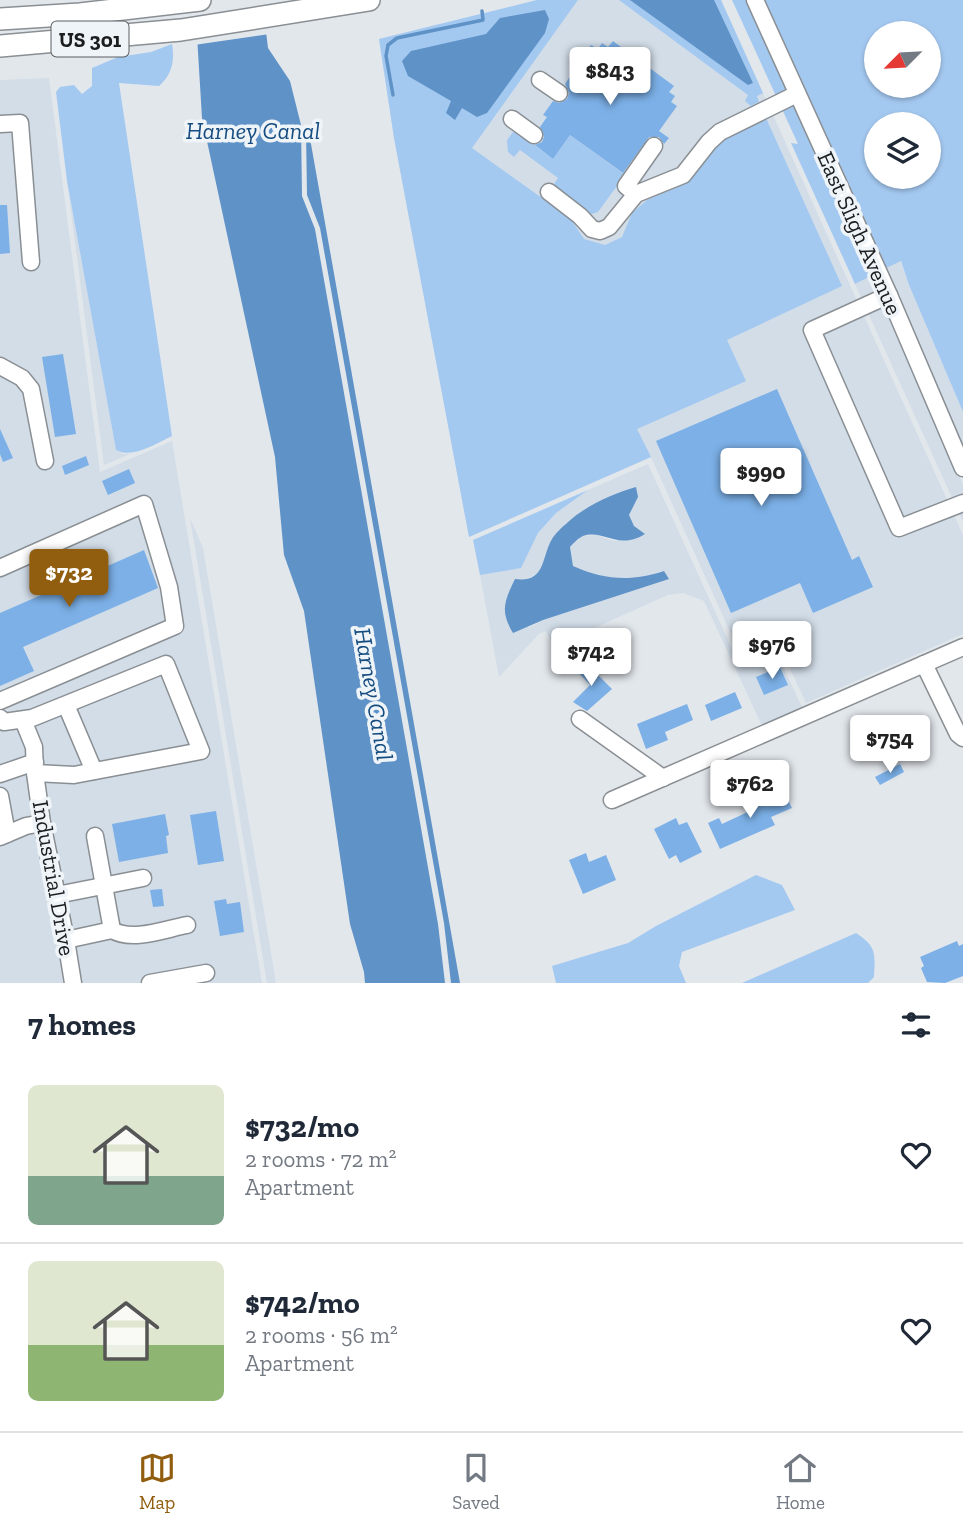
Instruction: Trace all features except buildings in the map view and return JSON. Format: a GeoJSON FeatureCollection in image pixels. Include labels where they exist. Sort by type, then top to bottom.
{"type":"FeatureCollection","features":[{"type":"Feature","properties":{"kind":"main road","name":"US 301"},"geometry":{"type":"LineString","coordinates":[[0,19],[200,0]]}},
{"type":"Feature","properties":{"kind":"main road","name":"US 301"},"geometry":{"type":"LineString","coordinates":[[0,46],[181,30],[286,6],[369,0]]}},
{"type":"Feature","properties":{"kind":"street","name":"East Sligh Avenue"},"geometry":{"type":"LineString","coordinates":[[755,0],[889,295],[963,468]]}},
{"type":"Feature","properties":{"kind":"street"},"geometry":{"type":"LineString","coordinates":[[540,80],[559,93]]}},
{"type":"Feature","properties":{"kind":"street"},"geometry":{"type":"LineString","coordinates":[[549,192],[592,229],[600,231],[609,227],[636,194],[683,175],[720,132],[797,94]]}},
{"type":"Feature","properties":{"kind":"street"},"geometry":{"type":"LineString","coordinates":[[512,119],[534,135]]}},
{"type":"Feature","properties":{"kind":"street"},"geometry":{"type":"LineString","coordinates":[[0,124],[20,123],[31,261]]}},
{"type":"Feature","properties":{"kind":"street"},"geometry":{"type":"LineString","coordinates":[[636,194],[626,186],[654,146]]}},
{"type":"Feature","properties":{"kind":"street"},"geometry":{"type":"LineString","coordinates":[[889,295],[812,330],[899,528],[963,502]]}},
{"type":"Feature","properties":{"kind":"street"},"geometry":{"type":"LineString","coordinates":[[0,366],[22,379],[31,389],[45,461]]}},
{"type":"Feature","properties":{"kind":"street"},"geometry":{"type":"LineString","coordinates":[[0,568],[144,504],[169,587],[174,626],[0,701]]}},
{"type":"Feature","properties":{"kind":"street"},"geometry":{"type":"LineString","coordinates":[[612,800],[963,647]]}},
{"type":"Feature","properties":{"kind":"street"},"geometry":{"type":"LineString","coordinates":[[0,718],[4,722],[32,718],[166,664],[201,751],[74,775],[35,767],[0,774]]}},
{"type":"Feature","properties":{"kind":"street"},"geometry":{"type":"LineString","coordinates":[[923,664],[958,734],[963,738]]}},
{"type":"Feature","properties":{"kind":"street"},"geometry":{"type":"LineString","coordinates":[[66,705],[94,771]]}},
{"type":"Feature","properties":{"kind":"street","name":"Industrial Drive"},"geometry":{"type":"LineString","coordinates":[[23,719],[34,747],[42,823],[73,983]]}},
{"type":"Feature","properties":{"kind":"street"},"geometry":{"type":"LineString","coordinates":[[580,719],[663,778]]}},
{"type":"Feature","properties":{"kind":"street"},"geometry":{"type":"LineString","coordinates":[[0,796],[4,835],[26,825],[42,823]]}},
{"type":"Feature","properties":{"kind":"street"},"geometry":{"type":"LineString","coordinates":[[95,836],[112,930]]}},
{"type":"Feature","properties":{"kind":"street"},"geometry":{"type":"LineString","coordinates":[[57,895],[144,878]]}},
{"type":"Feature","properties":{"kind":"street"},"geometry":{"type":"LineString","coordinates":[[66,940],[112,930],[130,935],[187,925]]}},
{"type":"Feature","properties":{"kind":"street"},"geometry":{"type":"LineString","coordinates":[[150,983],[206,972]]}},
{"type":"Feature","properties":{"kind":"shaded area"},"geometry":{"type":"Polygon","coordinates":[[[537,0],[721,0],[963,535],[963,634],[806,703],[777,641],[742,658],[651,457],[469,537],[394,138],[379,39],[537,0]]]}},
{"type":"Feature","properties":{"kind":"shaded area"},"geometry":{"type":"Polygon","coordinates":[[[537,0],[578,0],[472,148],[570,218],[584,239],[605,245],[622,237],[632,213],[647,200],[689,179],[720,140],[766,118],[842,286],[727,340],[746,381],[637,429],[651,457],[469,537],[394,138],[379,39],[537,0]]]}},
{"type":"Feature","properties":{"kind":"shaded area"},"geometry":{"type":"Polygon","coordinates":[[[619,0],[721,0],[763,93],[757,96],[759,102],[751,106],[745,101],[748,95],[619,0]]]}},
{"type":"Feature","properties":{"kind":"shaded area"},"geometry":{"type":"Polygon","coordinates":[[[732,0],[748,0],[873,275],[855,284],[791,143],[798,144],[732,0]]]}},
{"type":"Feature","properties":{"kind":"shaded area"},"geometry":{"type":"Polygon","coordinates":[[[762,0],[963,0],[963,412],[901,261],[884,269],[762,0]]]}},
{"type":"Feature","properties":{"kind":"shaded area"},"geometry":{"type":"Polygon","coordinates":[[[172,44],[172,67],[159,86],[119,83],[172,436],[130,453],[116,450],[67,181],[56,92],[60,87],[74,85],[82,94],[92,86],[92,68],[118,57],[151,52],[172,44]]]}},
{"type":"Feature","properties":{"kind":"shaded area"},"geometry":{"type":"Polygon","coordinates":[[[49,78],[100,472],[172,441],[262,983],[0,983],[0,80],[49,78]]]}},
{"type":"Feature","properties":{"kind":"shaded area"},"geometry":{"type":"Polygon","coordinates":[[[513,132],[520,134],[553,159],[570,135],[625,175],[598,212],[585,213],[552,187],[558,178],[520,150],[514,157],[508,152],[507,140],[513,132]]]}},
{"type":"Feature","properties":{"kind":"shaded area"},"geometry":{"type":"Polygon","coordinates":[[[67,181],[116,450],[130,454],[104,465],[67,181]]]}},
{"type":"Feature","properties":{"kind":"shaded area"},"geometry":{"type":"Polygon","coordinates":[[[900,260],[963,412],[963,452],[884,269],[900,260]]]}},
{"type":"Feature","properties":{"kind":"shaded area"},"geometry":{"type":"Polygon","coordinates":[[[873,275],[963,485],[963,522],[855,284],[873,275]]]}},
{"type":"Feature","properties":{"kind":"shaded area"},"geometry":{"type":"Polygon","coordinates":[[[648,464],[737,660],[744,662],[774,647],[801,705],[805,708],[763,728],[704,601],[683,593],[668,595],[554,646],[546,631],[539,634],[499,677],[480,575],[520,568],[538,533],[556,513],[588,490],[648,464]],[[638,497],[546,558],[539,572],[525,580],[515,579],[528,628],[543,620],[669,579],[664,571],[633,579],[612,579],[573,567],[570,547],[582,536],[596,535],[614,541],[645,534],[634,526],[629,515],[638,497]]]}},
{"type":"Feature","properties":{"kind":"shaded area"},"geometry":{"type":"Polygon","coordinates":[[[588,490],[556,513],[538,533],[521,568],[480,575],[473,540],[588,490]]]}},
{"type":"Feature","properties":{"kind":"shaded area"},"geometry":{"type":"Polygon","coordinates":[[[190,518],[203,548],[276,983],[267,983],[190,518]]]}},
{"type":"Feature","properties":{"kind":"shaded area"},"geometry":{"type":"Polygon","coordinates":[[[756,875],[782,885],[795,910],[682,952],[679,966],[686,983],[556,983],[552,966],[628,943],[756,875]]]}},
{"type":"Feature","properties":{"kind":"shaded area"},"geometry":{"type":"Polygon","coordinates":[[[856,933],[868,942],[873,951],[874,977],[868,983],[742,983],[856,933]]]}},
{"type":"Feature","properties":{"kind":"water","name":"Harney Canal"},"geometry":{"type":"Polygon","coordinates":[[[262,0],[268,48],[290,81],[301,125],[302,196],[315,229],[438,924],[445,983],[365,983],[350,924],[304,611],[284,555],[275,457],[202,118],[196,19],[262,0]]]}},
{"type":"Feature","properties":{"kind":"water"},"geometry":{"type":"Polygon","coordinates":[[[630,0],[714,0],[753,83],[748,85],[630,0]]]}},
{"type":"Feature","properties":{"kind":"water"},"geometry":{"type":"Polygon","coordinates":[[[545,10],[549,19],[545,33],[487,113],[477,117],[462,108],[455,120],[446,113],[451,101],[408,76],[402,61],[411,51],[486,34],[500,18],[545,10]]]}},
{"type":"Feature","properties":{"kind":"water"},"geometry":{"type":"Polygon","coordinates":[[[306,131],[311,144],[460,983],[451,983],[444,923],[320,228],[307,195],[306,131]]]}},
{"type":"Feature","properties":{"kind":"water"},"geometry":{"type":"Polygon","coordinates":[[[636,487],[638,497],[629,515],[634,526],[645,534],[627,540],[598,535],[583,536],[570,547],[573,566],[618,578],[640,577],[664,571],[669,579],[543,620],[513,633],[506,619],[505,606],[515,579],[525,579],[537,573],[552,539],[574,517],[599,501],[636,487]]]}},
{"type":"Feature","properties":{"kind":"pier"},"geometry":{"type":"Polygon","coordinates":[[[178,0],[266,0],[270,34],[194,45],[192,21],[178,7],[178,0]]]}},
{"type":"Feature","properties":{"kind":"waterway"},"geometry":{"type":"LineString","coordinates":[[393,95],[386,56],[388,45],[397,38],[483,20],[482,11]]}}]}
